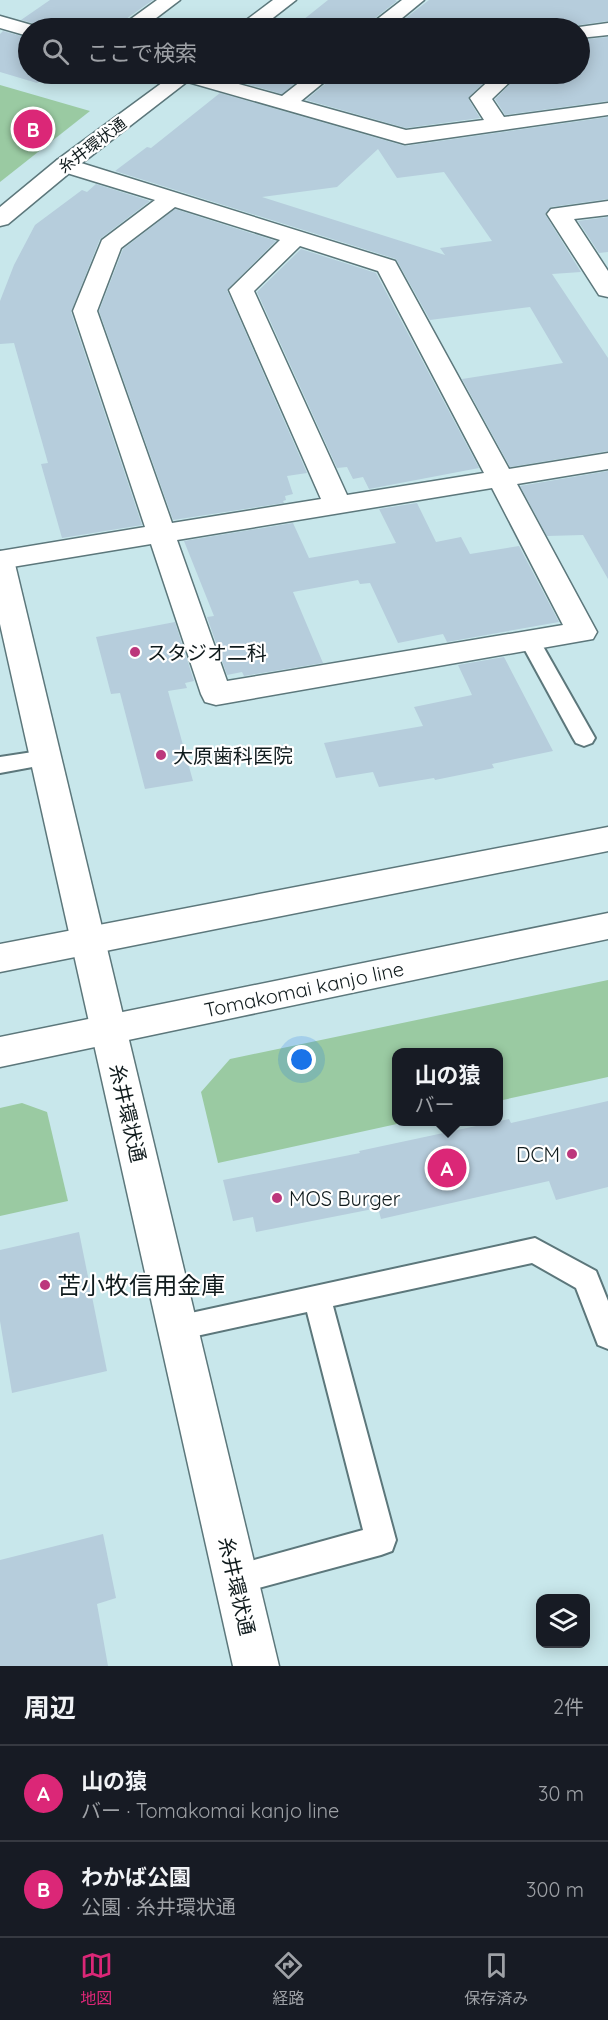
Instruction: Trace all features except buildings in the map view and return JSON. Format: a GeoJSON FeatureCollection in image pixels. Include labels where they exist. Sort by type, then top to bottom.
{"type":"FeatureCollection","features":[{"type":"Feature","properties":{"kind":"street"},"geometry":{"type":"LineString","coordinates":[[145,18],[170,0]]}},
{"type":"Feature","properties":{"kind":"street"},"geometry":{"type":"LineString","coordinates":[[262,18],[286,0]]}},
{"type":"Feature","properties":{"kind":"street"},"geometry":{"type":"LineString","coordinates":[[391,18],[414,0]]}},
{"type":"Feature","properties":{"kind":"street"},"geometry":{"type":"LineString","coordinates":[[0,22],[18,27]]}},
{"type":"Feature","properties":{"kind":"street"},"geometry":{"type":"LineString","coordinates":[[590,31],[608,29]]}},
{"type":"Feature","properties":{"kind":"street","name":"糸井環状通"},"geometry":{"type":"LineString","coordinates":[[0,219],[65,165],[171,84]]}},
{"type":"Feature","properties":{"kind":"street"},"geometry":{"type":"LineString","coordinates":[[218,84],[405,136],[608,109]]}},
{"type":"Feature","properties":{"kind":"street"},"geometry":{"type":"LineString","coordinates":[[285,104],[310,84]]}},
{"type":"Feature","properties":{"kind":"street"},"geometry":{"type":"LineString","coordinates":[[497,84],[481,98],[497,123]]}},
{"type":"Feature","properties":{"kind":"street"},"geometry":{"type":"LineString","coordinates":[[65,165],[387,266],[502,478],[582,632],[216,694],[159,534],[85,311],[110,245],[171,199]]}},
{"type":"Feature","properties":{"kind":"street"},"geometry":{"type":"LineString","coordinates":[[608,208],[559,214],[608,290]]}},
{"type":"Feature","properties":{"kind":"street"},"geometry":{"type":"LineString","coordinates":[[296,237],[241,290],[338,505]]}},
{"type":"Feature","properties":{"kind":"street"},"geometry":{"type":"LineString","coordinates":[[0,560],[608,461]]}},
{"type":"Feature","properties":{"kind":"street","name":"糸井環状通"},"geometry":{"type":"LineString","coordinates":[[0,560],[256,1666]]}},
{"type":"Feature","properties":{"kind":"street"},"geometry":{"type":"LineString","coordinates":[[0,958],[608,839]]}},
{"type":"Feature","properties":{"kind":"street","name":"Tomakomai kanjo line"},"geometry":{"type":"LineString","coordinates":[[0,1052],[608,926]]}},
{"type":"Feature","properties":{"kind":"lane"},"geometry":{"type":"LineString","coordinates":[[530,641],[584,738]]}},
{"type":"Feature","properties":{"kind":"lane"},"geometry":{"type":"LineString","coordinates":[[0,765],[46,758]]}},
{"type":"Feature","properties":{"kind":"lane"},"geometry":{"type":"LineString","coordinates":[[178,1327],[535,1250],[586,1280],[608,1336]]}},
{"type":"Feature","properties":{"kind":"lane"},"geometry":{"type":"LineString","coordinates":[[236,1579],[381,1540],[316,1297]]}},
{"type":"Feature","properties":{"kind":"green space"},"geometry":{"type":"Polygon","coordinates":[[[0,85],[90,111],[0,182],[0,85]]]}},
{"type":"Feature","properties":{"kind":"green space"},"geometry":{"type":"Polygon","coordinates":[[[608,980],[608,1077],[503,1100],[503,1048],[392,1048],[392,1125],[218,1163],[201,1092],[230,1059],[608,980]]]}},
{"type":"Feature","properties":{"kind":"green space"},"geometry":{"type":"Polygon","coordinates":[[[22,1103],[47,1112],[68,1201],[0,1216],[0,1108],[22,1103]]]}},
{"type":"Feature","properties":{"kind":"place","name":"わかば公園"},"geometry":{"type":"Point","coordinates":[33,129]}},
{"type":"Feature","properties":{"kind":"place","name":"スタジオ二科"},"geometry":{"type":"Point","coordinates":[135,652]}},
{"type":"Feature","properties":{"kind":"place","name":"大原歯科医院"},"geometry":{"type":"Point","coordinates":[161,755]}},
{"type":"Feature","properties":{"kind":"place","name":"DCM"},"geometry":{"type":"Point","coordinates":[572,1154]}},
{"type":"Feature","properties":{"kind":"place","name":"山の猿"},"geometry":{"type":"Point","coordinates":[447,1168]}},
{"type":"Feature","properties":{"kind":"place","name":"MOS Burger"},"geometry":{"type":"Point","coordinates":[277,1198]}},
{"type":"Feature","properties":{"kind":"place","name":"苫小牧信用金庫"},"geometry":{"type":"Point","coordinates":[45,1285]}}]}
